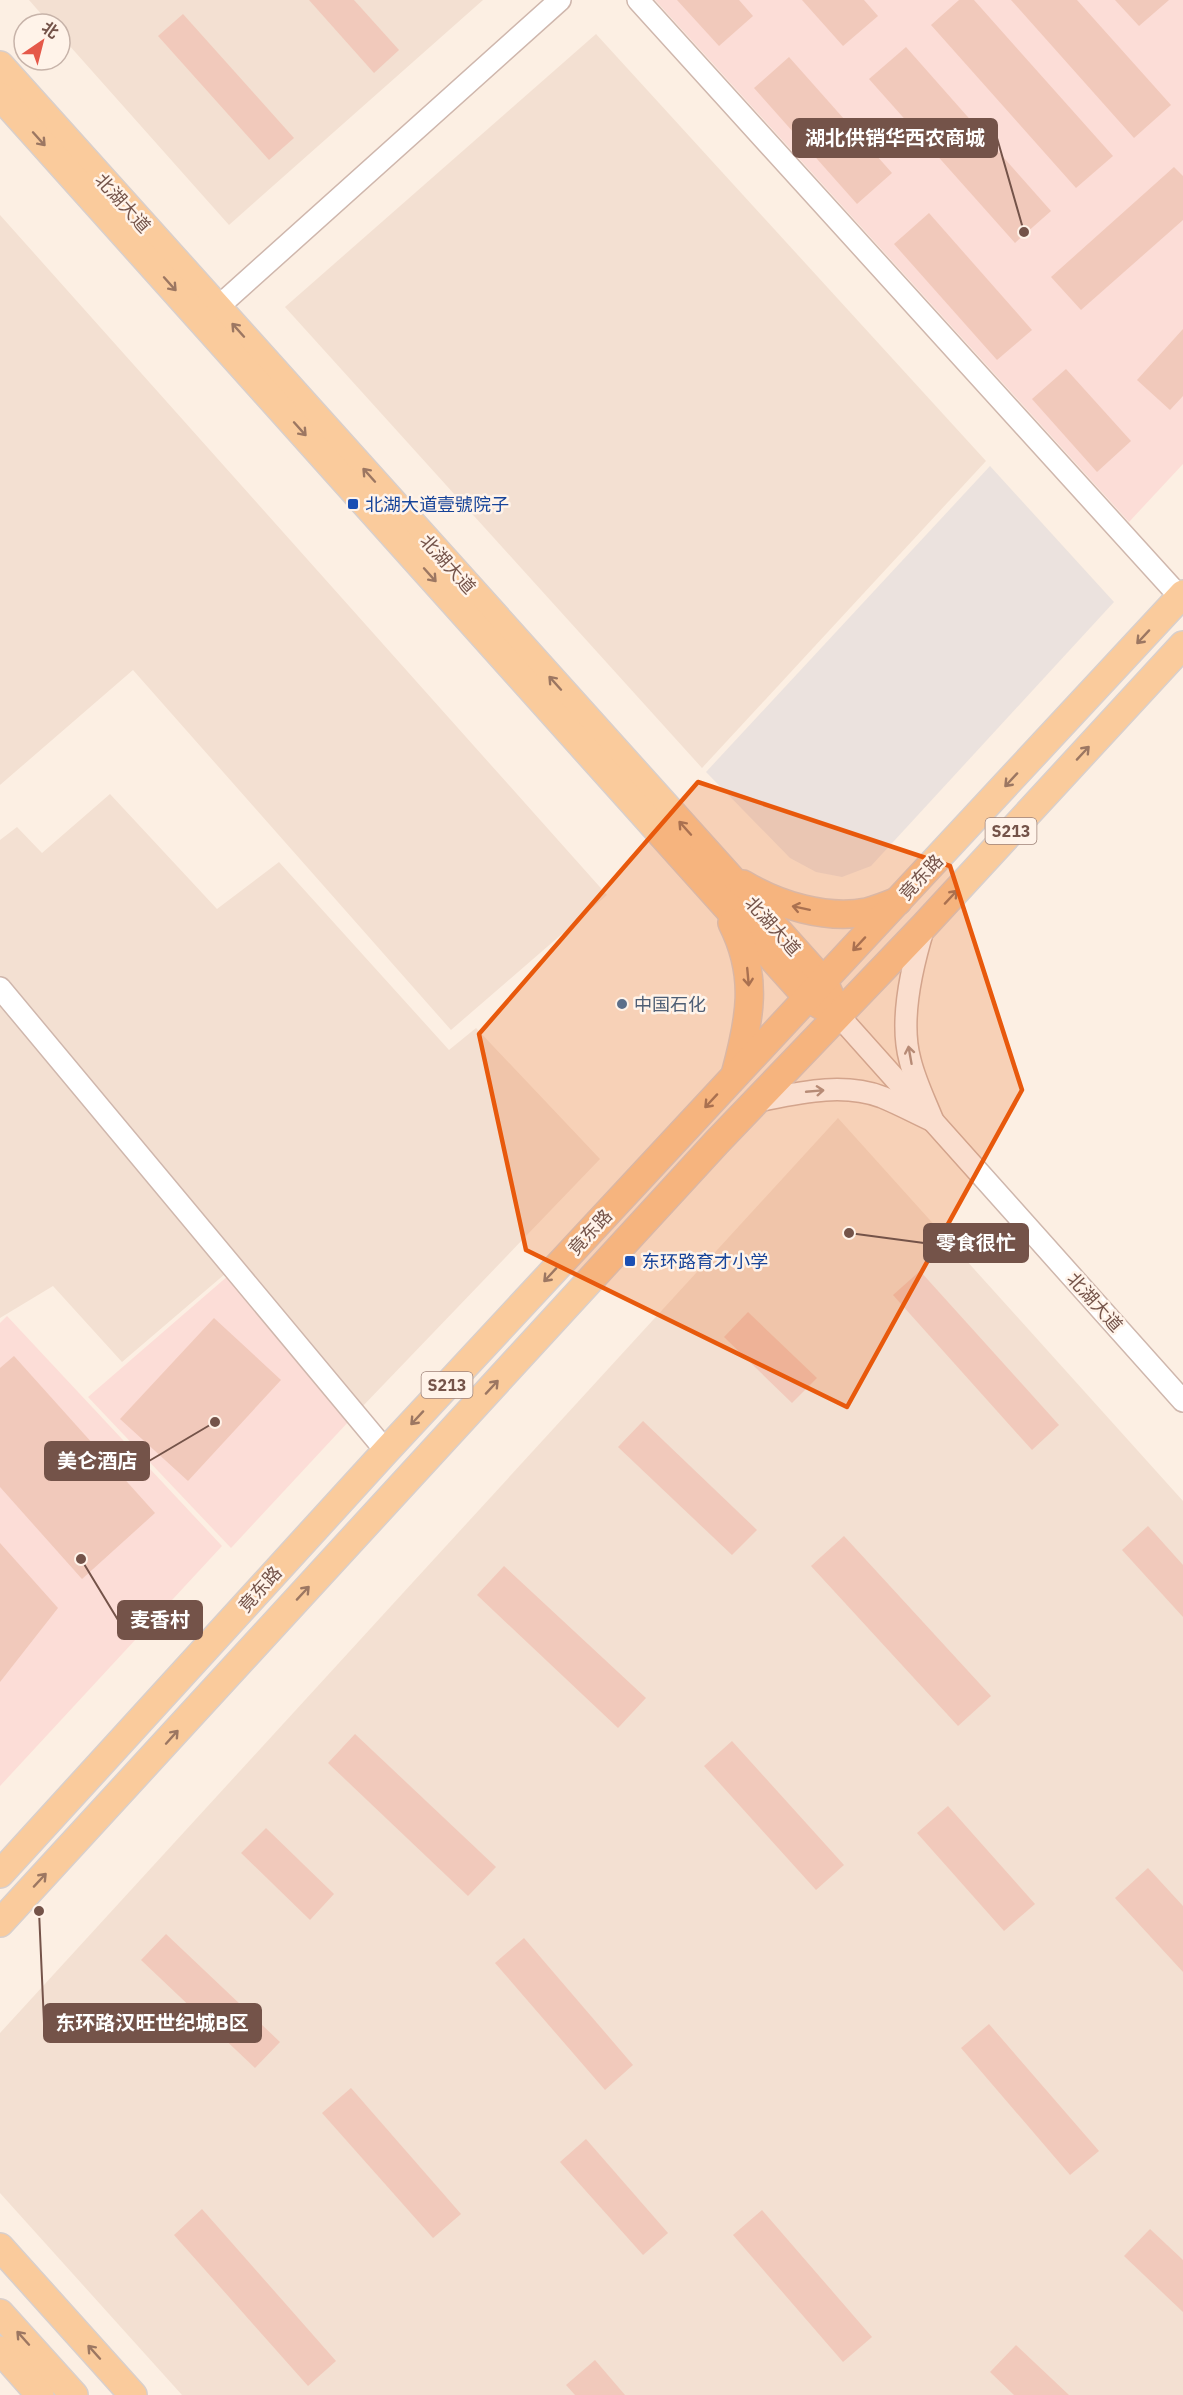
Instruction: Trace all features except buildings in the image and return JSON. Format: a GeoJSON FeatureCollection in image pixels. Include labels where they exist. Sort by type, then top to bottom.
{"type":"FeatureCollection","features":[{"type":"Feature","properties":{"kind":"main road","name":"北湖大道"},"geometry":{"type":"LineString","coordinates":[[0,65],[210,314],[839,1016]]}},
{"type":"Feature","properties":{"kind":"main road","name":"北湖大道"},"geometry":{"type":"LineString","coordinates":[[0,96],[210,314]]}},
{"type":"Feature","properties":{"kind":"main road","name":"竟东路"},"geometry":{"type":"LineString","coordinates":[[0,1874],[387,1451],[1181,596]]}},
{"type":"Feature","properties":{"kind":"main road","name":"竟东路"},"geometry":{"type":"LineString","coordinates":[[0,1923],[757,1101],[924,926],[1183,645]]}},
{"type":"Feature","properties":{"kind":"main road"},"geometry":{"type":"LineString","coordinates":[[716,879],[795,907],[843,914],[867,912],[899,901]]}},
{"type":"Feature","properties":{"kind":"main road"},"geometry":{"type":"LineString","coordinates":[[716,879],[729,917],[742,944],[749,974],[750,999],[742,1049],[734,1077]]}},
{"type":"Feature","properties":{"kind":"main road"},"geometry":{"type":"LineString","coordinates":[[0,2247],[133,2395]]}},
{"type":"Feature","properties":{"kind":"main road"},"geometry":{"type":"LineString","coordinates":[[0,2313],[74,2395]]}},
{"type":"Feature","properties":{"kind":"main road"},"geometry":{"type":"LineString","coordinates":[[0,2350],[40,2395]]}},
{"type":"Feature","properties":{"kind":"street"},"geometry":{"type":"LineString","coordinates":[[210,314],[560,0]]}},
{"type":"Feature","properties":{"kind":"street"},"geometry":{"type":"LineString","coordinates":[[638,0],[1181,596]]}},
{"type":"Feature","properties":{"kind":"street"},"geometry":{"type":"LineString","coordinates":[[924,926],[910,984],[907,1034],[909,1060],[933,1121]]}},
{"type":"Feature","properties":{"kind":"street"},"geometry":{"type":"LineString","coordinates":[[0,988],[387,1451]]}},
{"type":"Feature","properties":{"kind":"street","name":"北湖大道"},"geometry":{"type":"LineString","coordinates":[[839,1016],[1183,1401]]}},
{"type":"Feature","properties":{"kind":"street"},"geometry":{"type":"LineString","coordinates":[[757,1101],[800,1092],[854,1090],[881,1097],[933,1121]]}},
{"type":"Feature","properties":{"kind":"highlighted area"},"geometry":{"type":"Polygon","coordinates":[[[698,782],[950,866],[1022,1090],[847,1407],[526,1250],[479,1034],[698,782]]]}},
{"type":"Feature","properties":{"kind":"shaded area"},"geometry":{"type":"Polygon","coordinates":[[[29,0],[483,0],[229,225],[72,48],[72,12],[40,12],[29,0]]]}},
{"type":"Feature","properties":{"kind":"shaded area"},"geometry":{"type":"Polygon","coordinates":[[[655,0],[1183,0],[1183,464],[1129,522],[655,0]]]}},
{"type":"Feature","properties":{"kind":"shaded area"},"geometry":{"type":"Polygon","coordinates":[[[596,34],[986,461],[702,768],[285,307],[596,34]]]}},
{"type":"Feature","properties":{"kind":"shaded area"},"geometry":{"type":"Polygon","coordinates":[[[0,215],[607,895],[451,1030],[133,670],[0,785],[0,215]]]}},
{"type":"Feature","properties":{"kind":"shaded area"},"geometry":{"type":"Polygon","coordinates":[[[990,466],[1114,602],[871,866],[842,877],[816,872],[790,858],[706,772],[990,466]]]}},
{"type":"Feature","properties":{"kind":"shaded area"},"geometry":{"type":"Polygon","coordinates":[[[110,794],[217,909],[279,862],[449,1050],[476,1028],[600,1159],[361,1408],[239,1262],[122,1362],[53,1286],[0,1318],[0,840],[17,827],[42,853],[110,794]]]}},
{"type":"Feature","properties":{"kind":"shaded area"},"geometry":{"type":"Polygon","coordinates":[[[838,1118],[1183,1501],[1183,2395],[182,2395],[0,2193],[0,2033],[838,1118]]]}},
{"type":"Feature","properties":{"kind":"shaded area"},"geometry":{"type":"Polygon","coordinates":[[[229,1275],[350,1420],[231,1548],[88,1397],[229,1275]]]}},
{"type":"Feature","properties":{"kind":"shaded area"},"geometry":{"type":"Polygon","coordinates":[[[7,1316],[222,1546],[0,1786],[0,1323],[7,1316]]]}},
{"type":"Feature","properties":{"kind":"place","name":"湖北供销华西农商城"},"geometry":{"type":"Point","coordinates":[1024,232]}},
{"type":"Feature","properties":{"kind":"place","name":"北湖大道壹號院子"},"geometry":{"type":"Point","coordinates":[353,504]}},
{"type":"Feature","properties":{"kind":"place","name":"中国石化"},"geometry":{"type":"Point","coordinates":[622,1004]}},
{"type":"Feature","properties":{"kind":"place","name":"零食很忙"},"geometry":{"type":"Point","coordinates":[849,1233]}},
{"type":"Feature","properties":{"kind":"place","name":"东环路育才小学"},"geometry":{"type":"Point","coordinates":[630,1261]}},
{"type":"Feature","properties":{"kind":"place","name":"美仑酒店"},"geometry":{"type":"Point","coordinates":[215,1422]}},
{"type":"Feature","properties":{"kind":"place","name":"麦香村"},"geometry":{"type":"Point","coordinates":[81,1559]}},
{"type":"Feature","properties":{"kind":"place","name":"东环路汉旺世纪城B区"},"geometry":{"type":"Point","coordinates":[39,1911]}}]}
